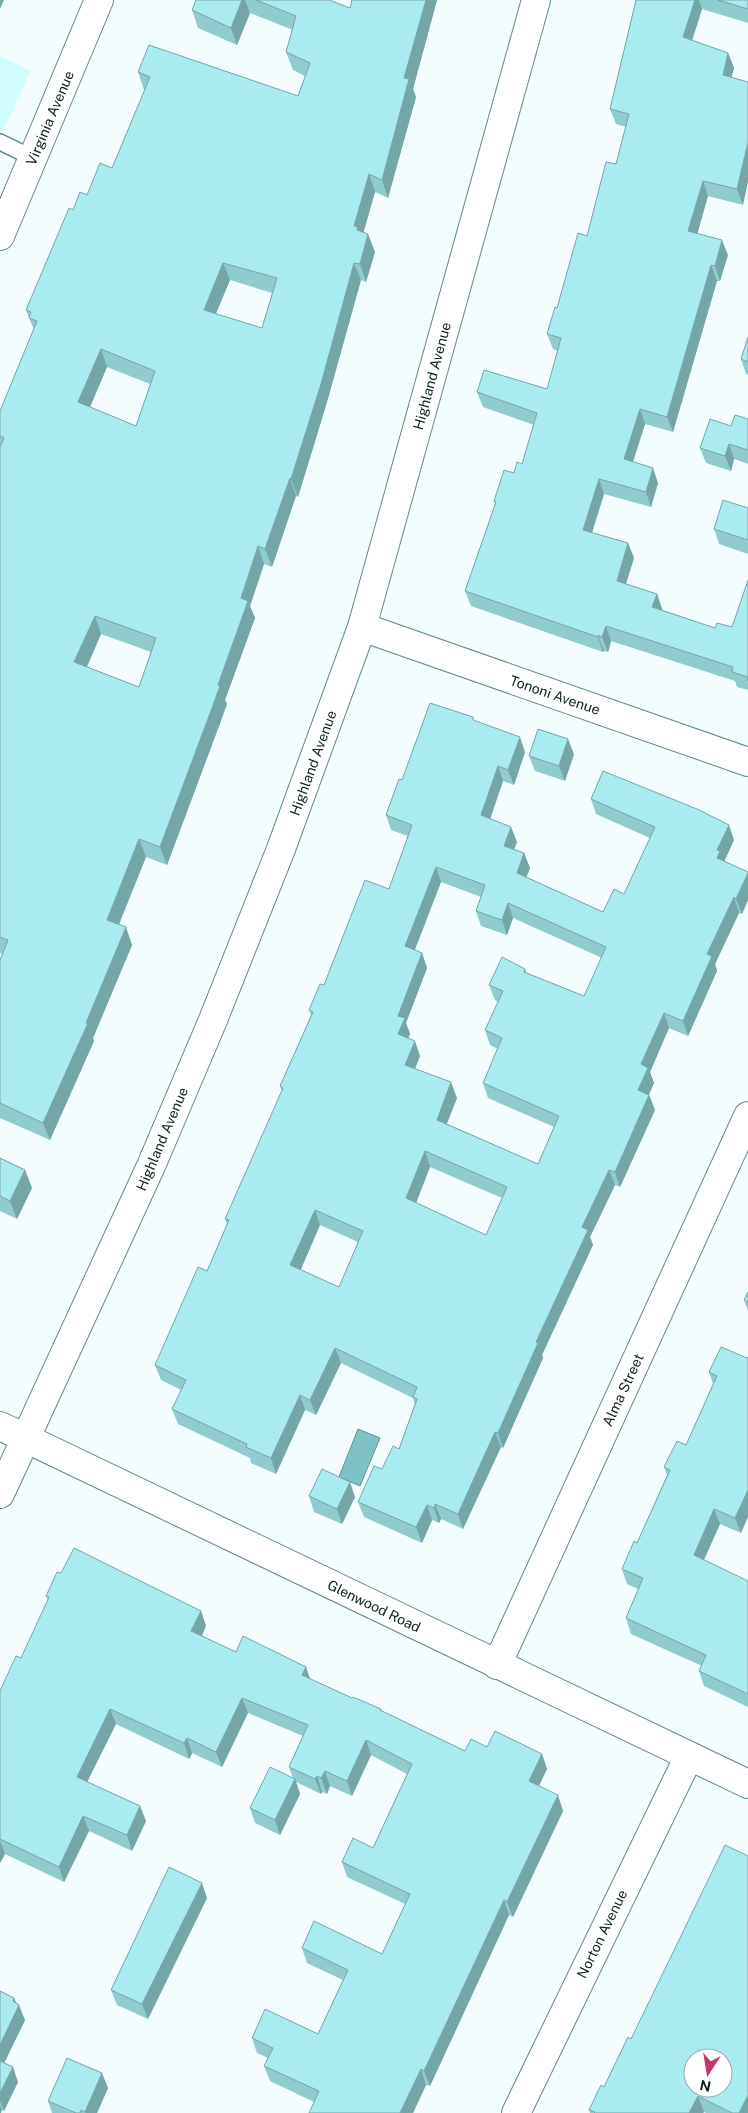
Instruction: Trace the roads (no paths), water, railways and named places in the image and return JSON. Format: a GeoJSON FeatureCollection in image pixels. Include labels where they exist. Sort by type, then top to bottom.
{"type":"FeatureCollection","features":[{"type":"Feature","properties":{"kind":"street","name":"Virginia Avenue"},"geometry":{"type":"LineString","coordinates":[[0,236],[99,0]]}},
{"type":"Feature","properties":{"kind":"street","name":"Highland Avenue"},"geometry":{"type":"LineString","coordinates":[[0,1494],[151,1166],[213,1020],[281,849],[362,627],[536,0]]}},
{"type":"Feature","properties":{"kind":"street","name":"Tononi Avenue"},"geometry":{"type":"LineString","coordinates":[[362,627],[748,762]]}},
{"type":"Feature","properties":{"kind":"street","name":"Alma Street"},"geometry":{"type":"LineString","coordinates":[[497,1665],[748,1116]]}},
{"type":"Feature","properties":{"kind":"street","name":"Glenwood Road"},"geometry":{"type":"LineString","coordinates":[[0,1426],[748,1784]]}},
{"type":"Feature","properties":{"kind":"street","name":"Norton Avenue"},"geometry":{"type":"LineString","coordinates":[[516,2113],[689,1756]]}},
{"type":"Feature","properties":{"kind":"lane"},"geometry":{"type":"LineString","coordinates":[[0,142],[33,158]]}}]}
